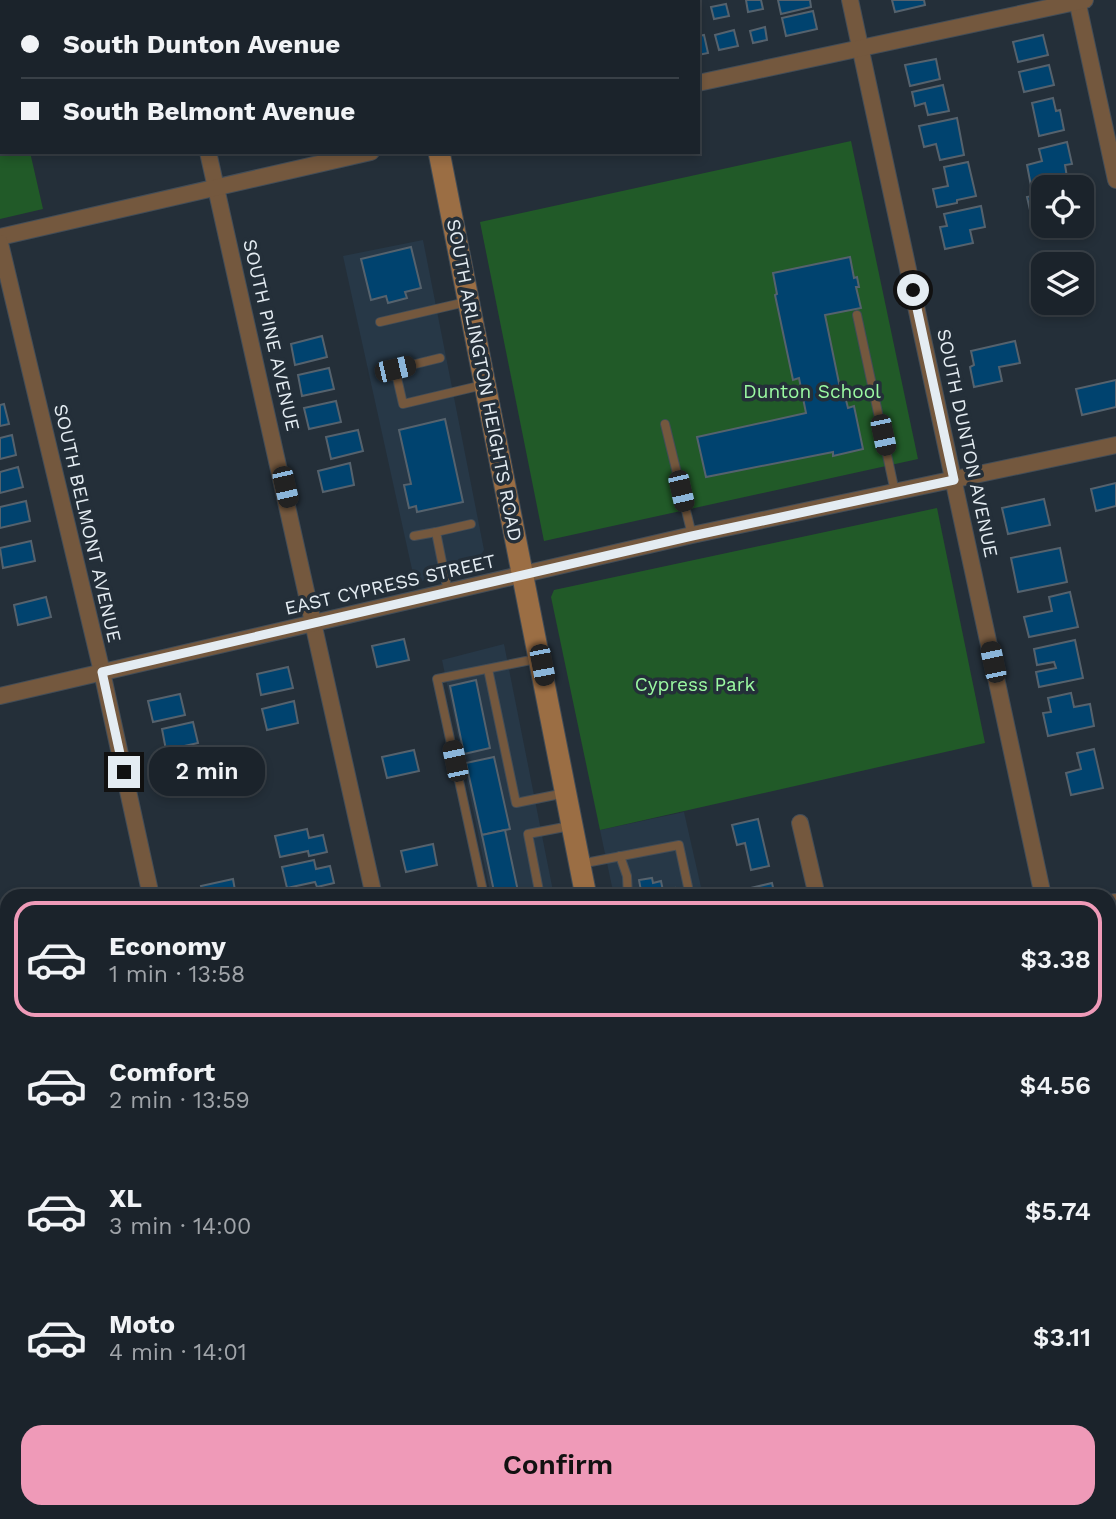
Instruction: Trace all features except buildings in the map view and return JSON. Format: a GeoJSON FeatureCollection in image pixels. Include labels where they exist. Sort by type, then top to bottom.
{"type":"FeatureCollection","features":[{"type":"Feature","properties":{"kind":"main road","name":"SOUTH ARLINGTON HEIGHTS ROAD"},"geometry":{"type":"LineString","coordinates":[[439,154],[585,889]]}},
{"type":"Feature","properties":{"kind":"street","name":"SOUTH DUNTON AVENUE"},"geometry":{"type":"LineString","coordinates":[[850,0],[1042,889]]}},
{"type":"Feature","properties":{"kind":"street"},"geometry":{"type":"LineString","coordinates":[[700,83],[1080,0],[1116,180]]}},
{"type":"Feature","properties":{"kind":"street","name":"SOUTH PINE AVENUE"},"geometry":{"type":"LineString","coordinates":[[209,154],[372,889]]}},
{"type":"Feature","properties":{"kind":"street"},"geometry":{"type":"LineString","coordinates":[[0,237],[363,154]]}},
{"type":"Feature","properties":{"kind":"street","name":"SOUTH BELMONT AVENUE"},"geometry":{"type":"LineString","coordinates":[[0,243],[102,672],[149,889]]}},
{"type":"Feature","properties":{"kind":"street","name":"EAST CYPRESS STREET"},"geometry":{"type":"LineString","coordinates":[[0,695],[692,536],[1116,445]]}},
{"type":"Feature","properties":{"kind":"street"},"geometry":{"type":"LineString","coordinates":[[800,823],[815,889]]}},
{"type":"Feature","properties":{"kind":"lane"},"geometry":{"type":"LineString","coordinates":[[380,322],[469,301]]}},
{"type":"Feature","properties":{"kind":"lane"},"geometry":{"type":"LineString","coordinates":[[857,315],[895,492]]}},
{"type":"Feature","properties":{"kind":"lane"},"geometry":{"type":"LineString","coordinates":[[440,358],[395,369],[403,404],[486,385]]}},
{"type":"Feature","properties":{"kind":"lane"},"geometry":{"type":"LineString","coordinates":[[665,424],[692,536]]}},
{"type":"Feature","properties":{"kind":"lane"},"geometry":{"type":"LineString","coordinates":[[414,536],[471,524]]}},
{"type":"Feature","properties":{"kind":"lane"},"geometry":{"type":"LineString","coordinates":[[436,532],[448,592]]}},
{"type":"Feature","properties":{"kind":"lane"},"geometry":{"type":"LineString","coordinates":[[482,889],[437,679],[540,658]]}},
{"type":"Feature","properties":{"kind":"lane"},"geometry":{"type":"LineString","coordinates":[[488,669],[516,803],[566,792]]}},
{"type":"Feature","properties":{"kind":"lane"},"geometry":{"type":"LineString","coordinates":[[539,889],[528,834],[573,825]]}},
{"type":"Feature","properties":{"kind":"lane"},"geometry":{"type":"LineString","coordinates":[[580,864],[679,845],[688,889]]}},
{"type":"Feature","properties":{"kind":"lane"},"geometry":{"type":"LineString","coordinates":[[620,856],[627,876],[628,889]]}},
{"type":"Feature","properties":{"kind":"shaded area"},"geometry":{"type":"Polygon","coordinates":[[[423,240],[484,550],[474,566],[415,583],[343,256],[423,240]]]}},
{"type":"Feature","properties":{"kind":"shaded area"},"geometry":{"type":"Polygon","coordinates":[[[504,644],[553,889],[490,889],[442,660],[504,644]]]}},
{"type":"Feature","properties":{"kind":"shaded area"},"geometry":{"type":"Polygon","coordinates":[[[684,812],[701,889],[613,889],[600,830],[684,812]]]}},
{"type":"Feature","properties":{"kind":"green space","name":"Dunton School"},"geometry":{"type":"Polygon","coordinates":[[[851,141],[918,459],[544,541],[480,222],[851,141]]]}},
{"type":"Feature","properties":{"kind":"green space"},"geometry":{"type":"Polygon","coordinates":[[[0,154],[30,154],[43,209],[0,219],[0,154]]]}},
{"type":"Feature","properties":{"kind":"green space","name":"Cypress Park"},"geometry":{"type":"Polygon","coordinates":[[[937,508],[985,743],[600,830],[551,597],[554,590],[937,508]]]}},
{"type":"Feature","properties":{"kind":"route"},"geometry":{"type":"LineString","coordinates":[[124,772],[102,672],[692,536],[954,480],[913,290]]}}]}
